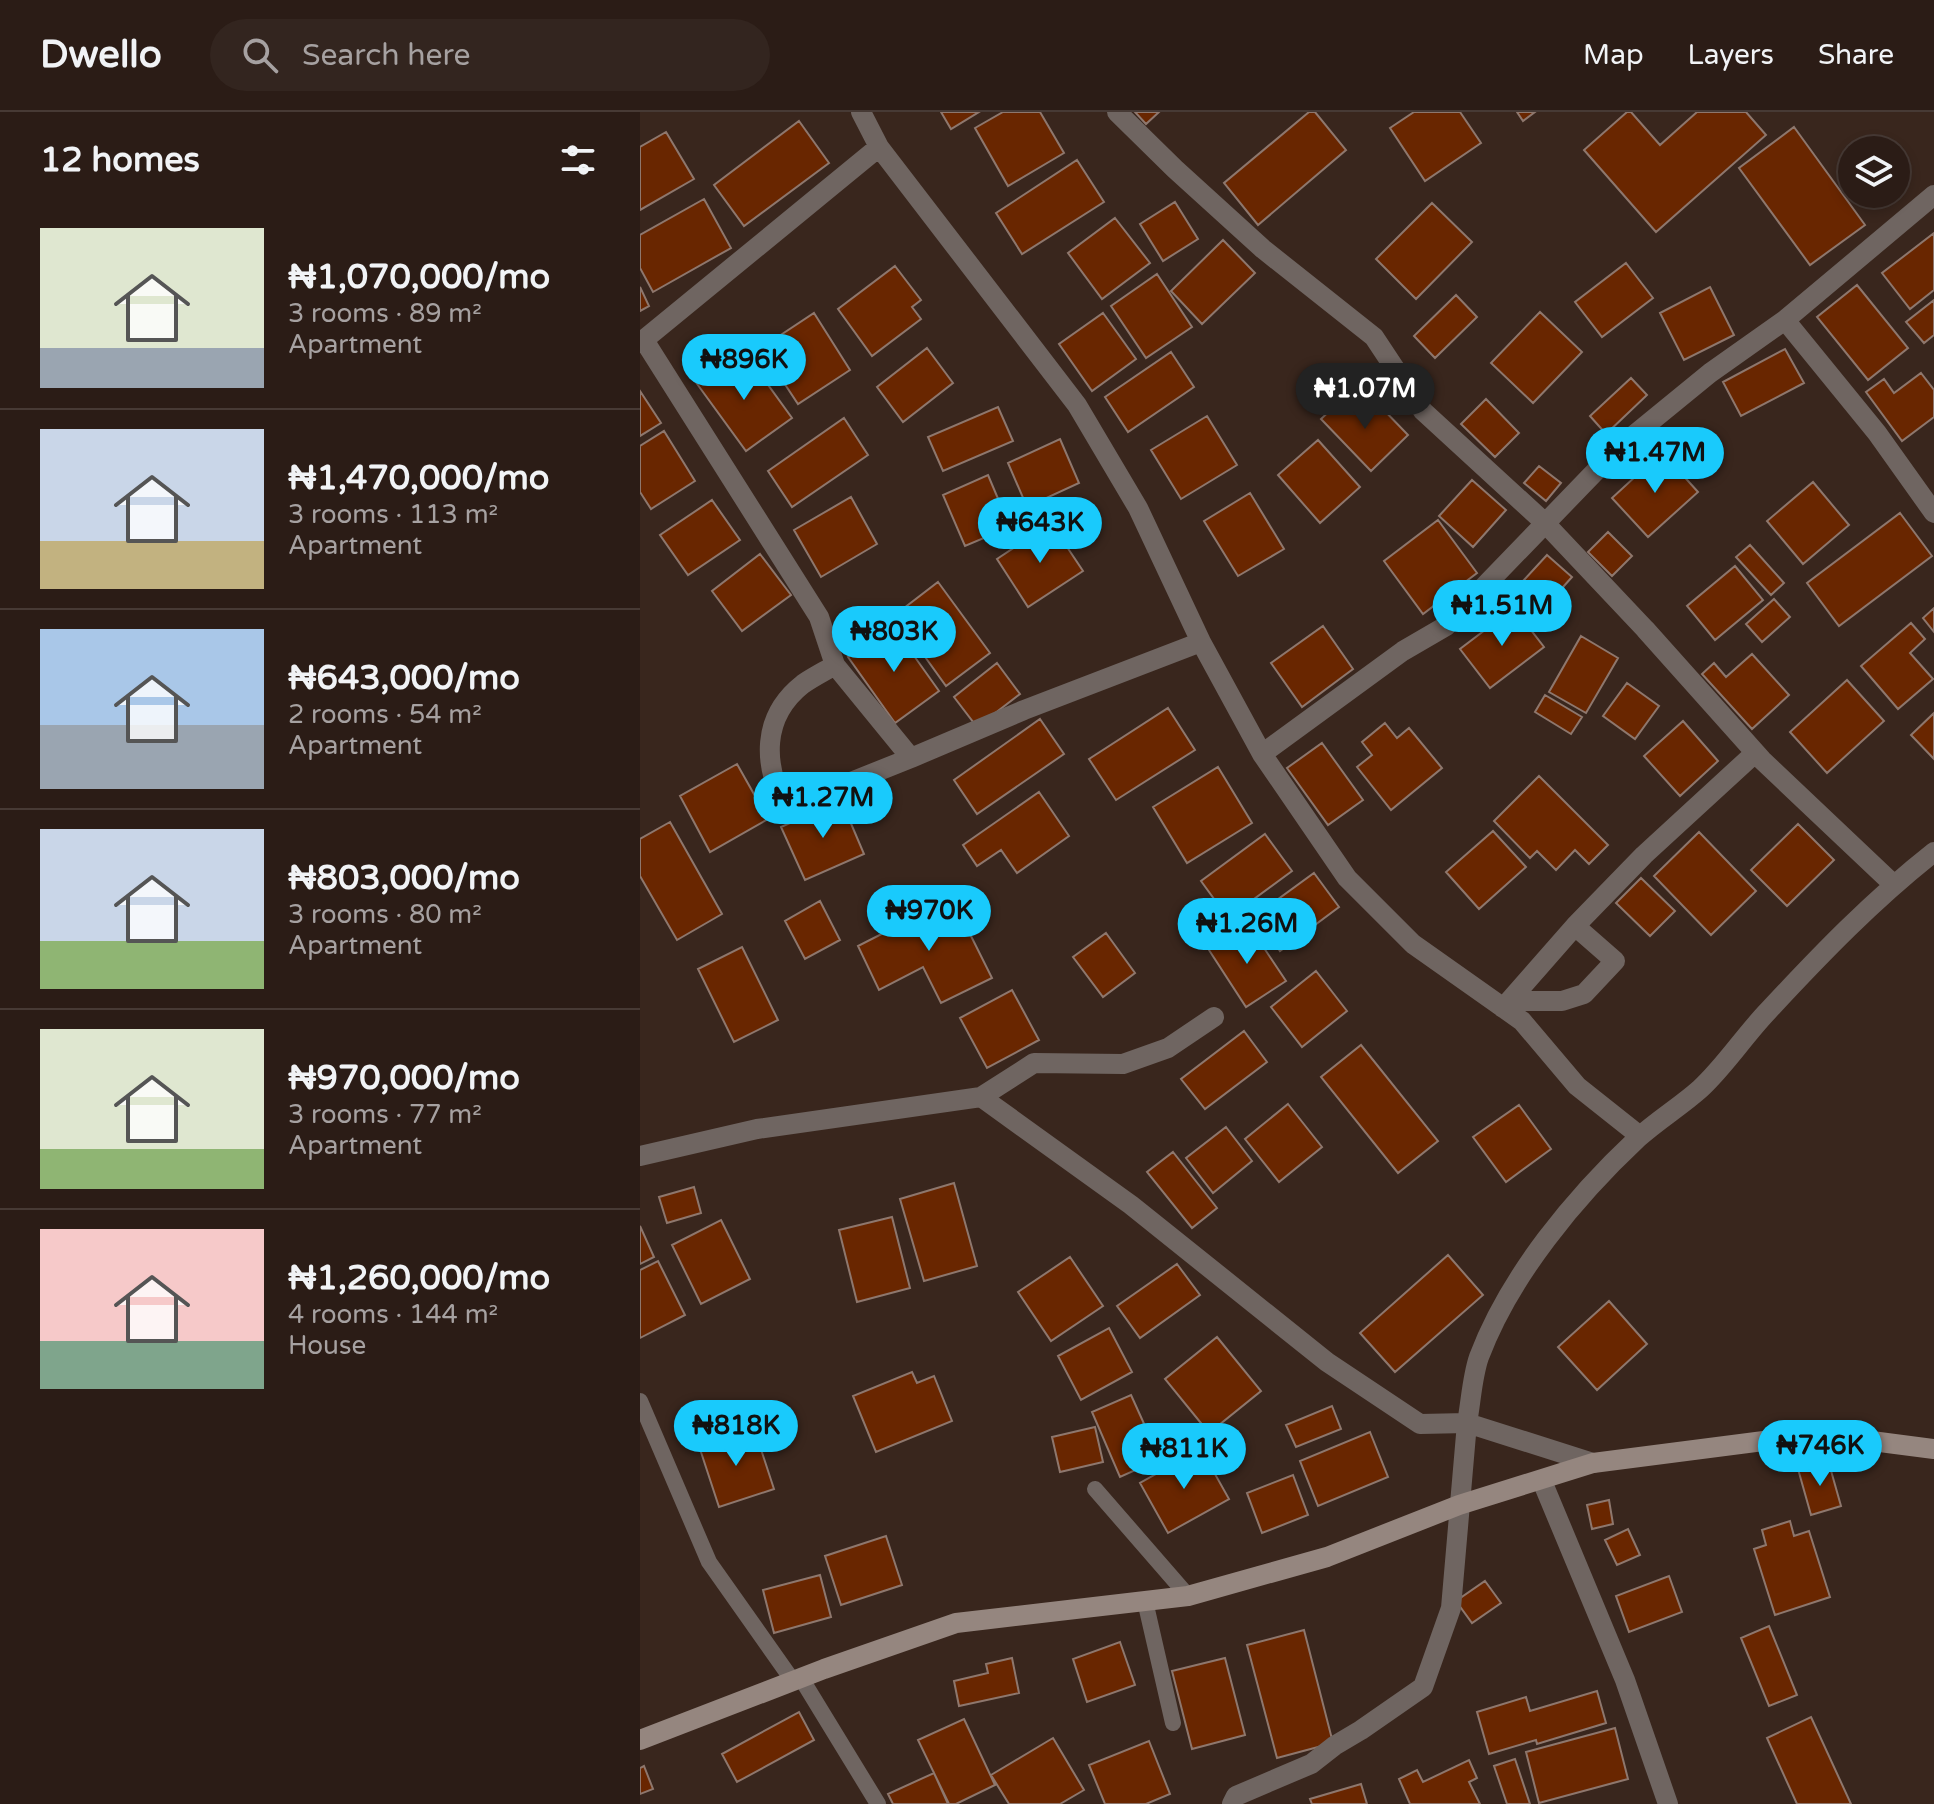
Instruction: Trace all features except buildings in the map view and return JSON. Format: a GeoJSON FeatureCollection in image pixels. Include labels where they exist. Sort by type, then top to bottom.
{"type":"FeatureCollection","features":[{"type":"Feature","properties":{"kind":"street"},"geometry":{"type":"LineString","coordinates":[[861,112],[879,147],[1077,405],[1138,508],[1201,642],[1262,754],[1347,878],[1413,944],[1506,1004],[1577,1086],[1640,1136]]}},
{"type":"Feature","properties":{"kind":"street"},"geometry":{"type":"LineString","coordinates":[[1117,112],[1263,249],[1374,337],[1423,411],[1544,522],[1645,629],[1755,753],[1893,884]]}},
{"type":"Feature","properties":{"kind":"street"},"geometry":{"type":"LineString","coordinates":[[879,147],[642,342],[819,617],[835,665],[911,758]]}},
{"type":"Feature","properties":{"kind":"street"},"geometry":{"type":"LineString","coordinates":[[1262,754],[1403,651],[1446,626],[1617,449],[1710,373],[1785,320],[1934,195]]}},
{"type":"Feature","properties":{"kind":"street"},"geometry":{"type":"LineString","coordinates":[[1785,320],[1877,433],[1934,513]]}},
{"type":"Feature","properties":{"kind":"street"},"geometry":{"type":"LineString","coordinates":[[835,665],[803,684],[782,706],[771,733],[768,760],[774,787],[786,808],[1024,710],[1201,642]]}},
{"type":"Feature","properties":{"kind":"street"},"geometry":{"type":"LineString","coordinates":[[1506,1004],[1644,855],[1755,753]]}},
{"type":"Feature","properties":{"kind":"street"},"geometry":{"type":"LineString","coordinates":[[1232,1804],[1236,1796],[1311,1764],[1423,1687],[1451,1608],[1467,1423],[1478,1360],[1499,1312],[1530,1262],[1602,1174],[1640,1136],[1701,1088],[1766,1012],[1893,884],[1934,852]]}},
{"type":"Feature","properties":{"kind":"street"},"geometry":{"type":"LineString","coordinates":[[1506,1004],[1562,1001],[1584,994],[1615,961],[1575,926]]}},
{"type":"Feature","properties":{"kind":"street"},"geometry":{"type":"LineString","coordinates":[[640,1156],[757,1129],[981,1097],[1034,1063],[1123,1064],[1168,1048],[1214,1017]]}},
{"type":"Feature","properties":{"kind":"street"},"geometry":{"type":"LineString","coordinates":[[981,1097],[1131,1205],[1327,1362],[1420,1424],[1467,1423],[1593,1463]]}},
{"type":"Feature","properties":{"kind":"street"},"geometry":{"type":"LineString","coordinates":[[640,1740],[797,1679],[956,1623],[1188,1596],[1327,1557],[1459,1505],[1593,1463],[1818,1434],[1934,1449]]}},
{"type":"Feature","properties":{"kind":"street"},"geometry":{"type":"LineString","coordinates":[[1542,1481],[1625,1680],[1668,1804]]}},
{"type":"Feature","properties":{"kind":"lane"},"geometry":{"type":"LineString","coordinates":[[640,1401],[709,1562],[797,1679],[878,1804]]}},
{"type":"Feature","properties":{"kind":"lane"},"geometry":{"type":"LineString","coordinates":[[1095,1489],[1188,1596]]}},
{"type":"Feature","properties":{"kind":"lane"},"geometry":{"type":"LineString","coordinates":[[1145,1601],[1173,1723]]}}]}
